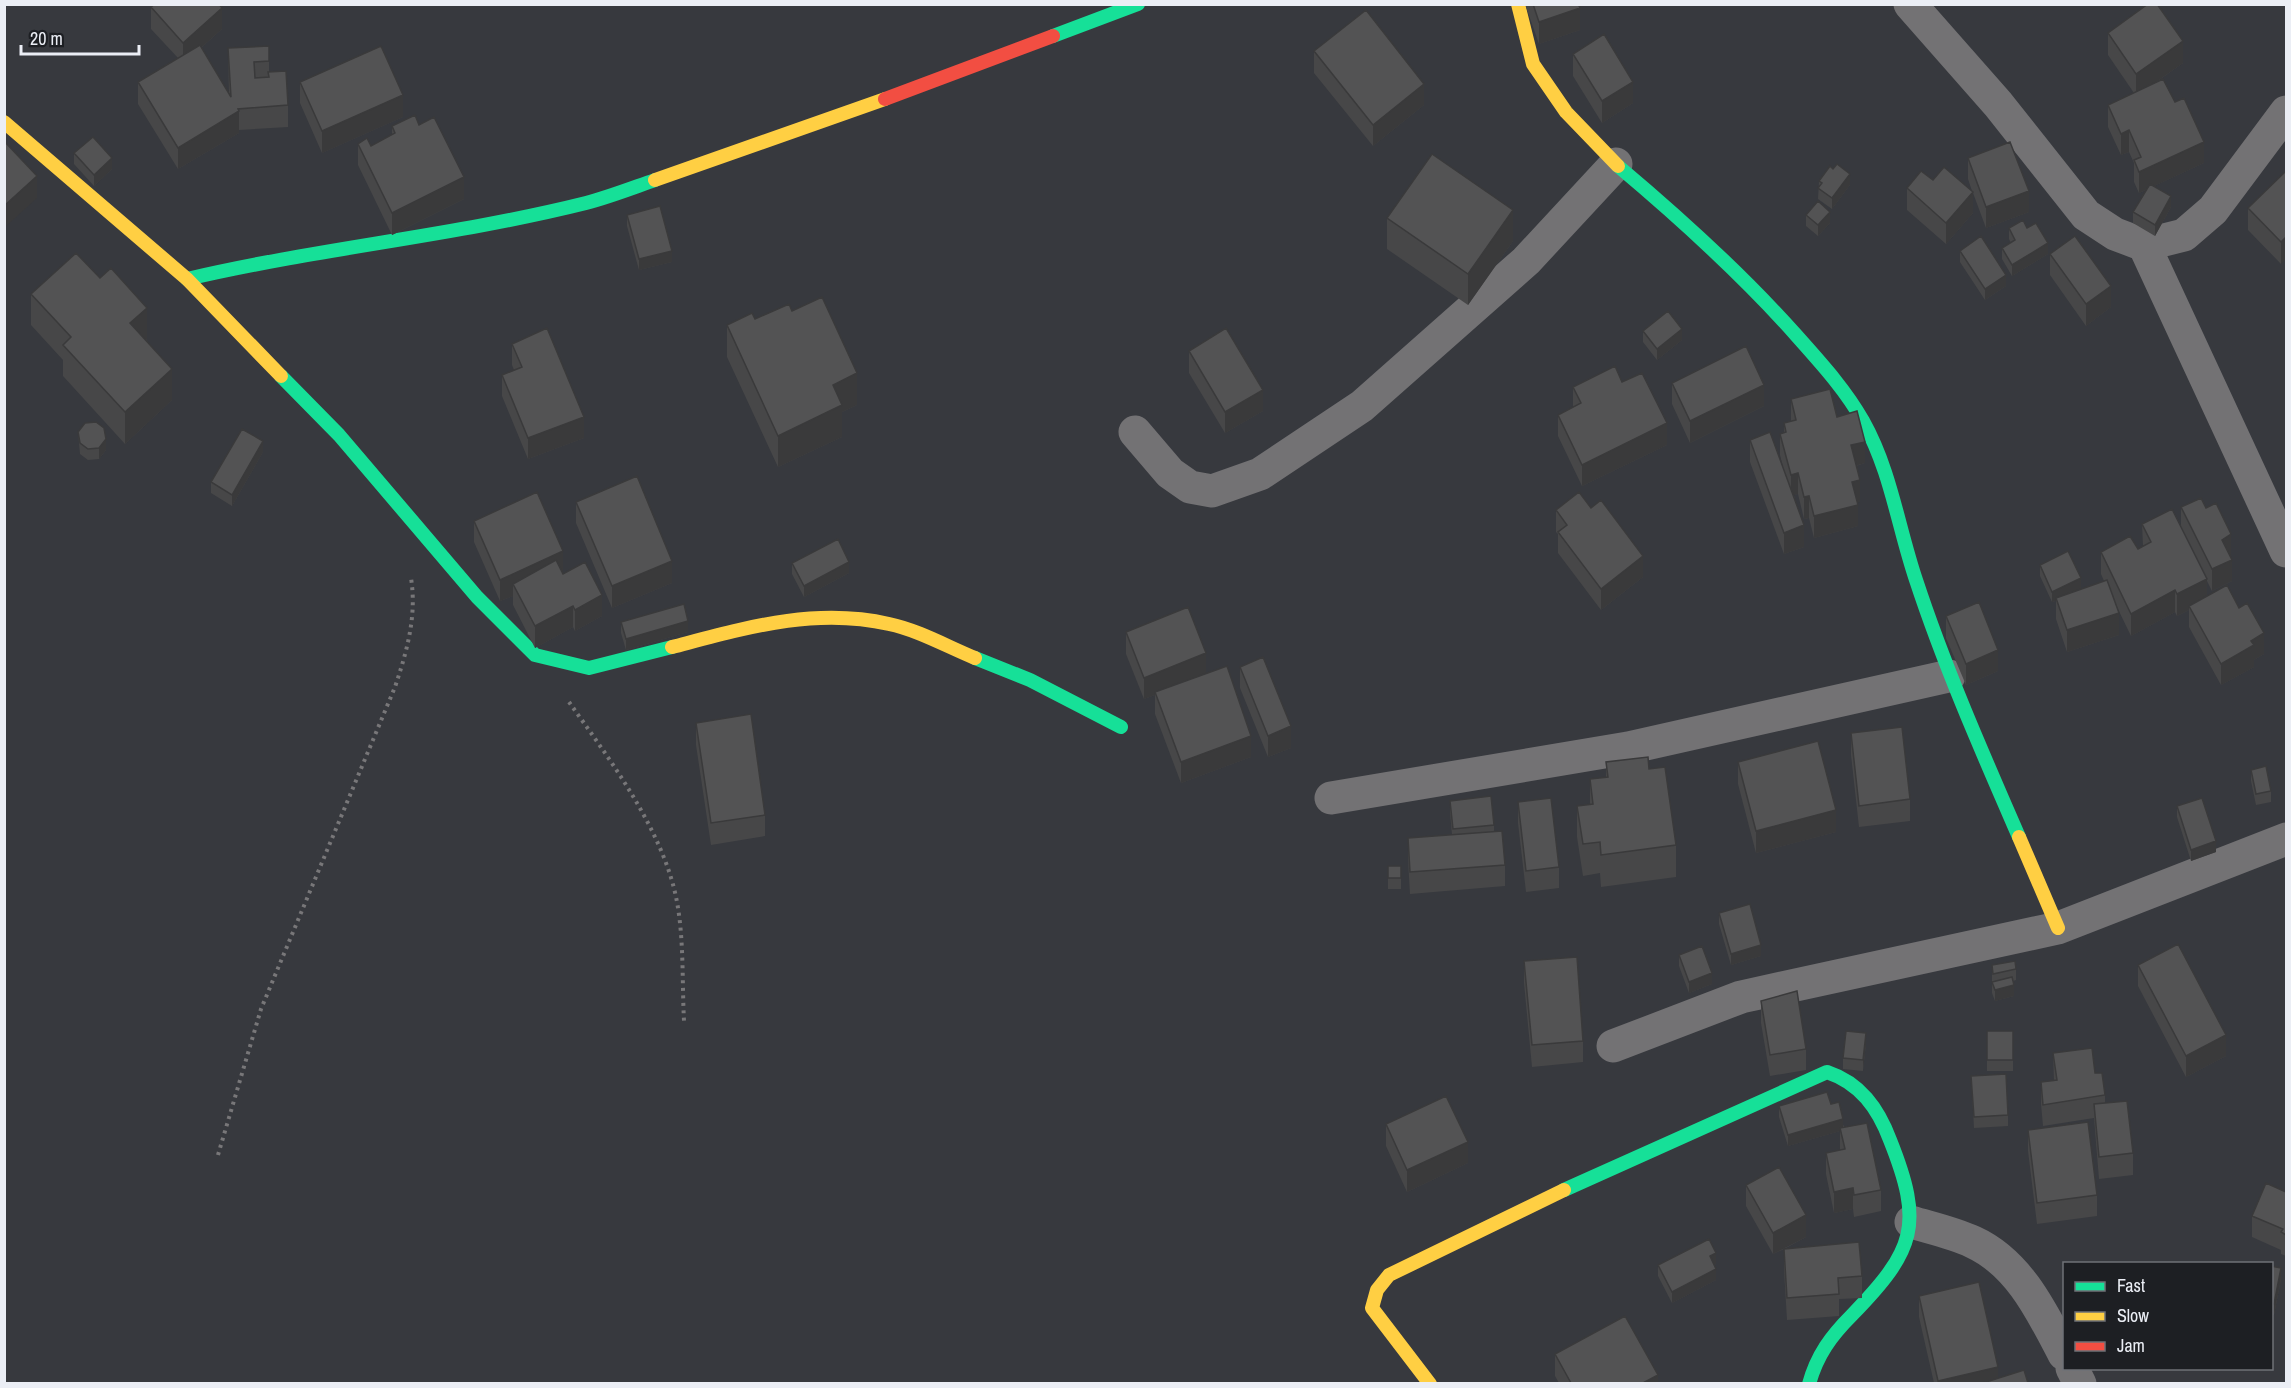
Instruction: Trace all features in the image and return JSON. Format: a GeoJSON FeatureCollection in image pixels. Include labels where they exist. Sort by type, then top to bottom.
{"type":"FeatureCollection","features":[{"type":"Feature","properties":{"kind":"street"},"geometry":{"type":"LineString","coordinates":[[187,279],[264,261],[426,236],[587,204],[828,121],[1138,4]]}},
{"type":"Feature","properties":{"kind":"street"},"geometry":{"type":"LineString","coordinates":[[1518,4],[1533,64],[1566,112],[1616,164],[1690,226],[1775,311],[1833,376],[1863,421],[1887,474],[1915,577],[1949,676],[2058,928]]}},
{"type":"Feature","properties":{"kind":"street"},"geometry":{"type":"LineString","coordinates":[[1910,4],[1998,104],[2086,215],[2115,234],[2144,245],[2184,235],[2213,210],[2286,112]]}},
{"type":"Feature","properties":{"kind":"street"},"geometry":{"type":"LineString","coordinates":[[4,122],[187,279],[339,435],[477,597],[535,655],[589,668],[774,621],[832,616],[891,624],[1030,681],[1121,727]]}},
{"type":"Feature","properties":{"kind":"street"},"geometry":{"type":"LineString","coordinates":[[1135,432],[1170,473],[1190,487],[1212,491],[1260,474],[1362,406],[1526,261],[1616,164]]}},
{"type":"Feature","properties":{"kind":"street"},"geometry":{"type":"LineString","coordinates":[[2144,245],[2286,551]]}},
{"type":"Feature","properties":{"kind":"street"},"geometry":{"type":"LineString","coordinates":[[1331,798],[1628,748],[1949,676]]}},
{"type":"Feature","properties":{"kind":"street"},"geometry":{"type":"LineString","coordinates":[[1613,1046],[1741,997],[2058,928],[2286,839]]}},
{"type":"Feature","properties":{"kind":"street"},"geometry":{"type":"LineString","coordinates":[[1430,1383],[1372,1308],[1377,1290],[1389,1275],[1523,1208],[1827,1072],[1842,1075],[1860,1090],[1881,1118],[1908,1196],[1911,1222],[1901,1253],[1884,1281],[1820,1348],[1809,1383]]}},
{"type":"Feature","properties":{"kind":"street"},"geometry":{"type":"LineString","coordinates":[[1911,1222],[1974,1242],[2009,1267],[2035,1299],[2063,1352]]}},
{"type":"Feature","properties":{"kind":"path"},"geometry":{"type":"LineString","coordinates":[[218,1155],[261,1009],[395,687],[408,645],[414,598],[410,576]]}},
{"type":"Feature","properties":{"kind":"path"},"geometry":{"type":"LineString","coordinates":[[568,701],[615,766],[669,868],[677,904],[684,1021]]}},
{"type":"Feature","properties":{"kind":"building"},"geometry":{"type":"Polygon","coordinates":[[[155,4],[219,4],[222,8],[183,43],[151,7],[155,4]]]}},
{"type":"Feature","properties":{"kind":"building"},"geometry":{"type":"Polygon","coordinates":[[[1533,4],[1578,4],[1580,8],[1539,22],[1533,4]]]}},
{"type":"Feature","properties":{"kind":"building"},"geometry":{"type":"Polygon","coordinates":[[[2148,4],[2157,4],[2183,41],[2136,74],[2108,33],[2148,4]]]}},
{"type":"Feature","properties":{"kind":"building"},"geometry":{"type":"Polygon","coordinates":[[[1366,10],[1424,84],[1373,125],[1314,51],[1366,10]]]}},
{"type":"Feature","properties":{"kind":"building"},"geometry":{"type":"Polygon","coordinates":[[[1604,34],[1633,82],[1602,101],[1573,54],[1604,34]]]}},
{"type":"Feature","properties":{"kind":"building"},"geometry":{"type":"Polygon","coordinates":[[[200,45],[231,97],[228,48],[269,46],[269,61],[254,62],[255,78],[269,77],[268,72],[286,71],[288,105],[238,109],[239,111],[178,148],[138,82],[200,45]]]}},
{"type":"Feature","properties":{"kind":"building"},"geometry":{"type":"Polygon","coordinates":[[[381,46],[403,95],[322,131],[300,82],[381,46]]]}},
{"type":"Feature","properties":{"kind":"building"},"geometry":{"type":"Polygon","coordinates":[[[2163,79],[2175,102],[2184,98],[2204,142],[2139,172],[2134,160],[2141,157],[2129,130],[2121,134],[2108,105],[2163,79]]]}},
{"type":"Feature","properties":{"kind":"building"},"geometry":{"type":"Polygon","coordinates":[[[415,115],[419,125],[434,117],[464,177],[392,213],[358,144],[367,138],[371,146],[395,133],[392,126],[415,115]]]}},
{"type":"Feature","properties":{"kind":"building"},"geometry":{"type":"Polygon","coordinates":[[[93,137],[112,158],[94,175],[74,153],[93,137]]]}},
{"type":"Feature","properties":{"kind":"building"},"geometry":{"type":"Polygon","coordinates":[[[4,141],[37,176],[4,206],[4,141]]]}},
{"type":"Feature","properties":{"kind":"building"},"geometry":{"type":"Polygon","coordinates":[[[2010,142],[2029,191],[1986,207],[1968,158],[2010,142]]]}},
{"type":"Feature","properties":{"kind":"building"},"geometry":{"type":"Polygon","coordinates":[[[1432,154],[1513,210],[1468,274],[1387,218],[1432,154]]]}},
{"type":"Feature","properties":{"kind":"building"},"geometry":{"type":"Polygon","coordinates":[[[1837,164],[1850,174],[1832,198],[1818,188],[1822,183],[1819,181],[1830,166],[1833,169],[1837,164]]]}},
{"type":"Feature","properties":{"kind":"building"},"geometry":{"type":"Polygon","coordinates":[[[1944,167],[1973,192],[1946,223],[1907,188],[1921,171],[1933,180],[1944,167]]]}},
{"type":"Feature","properties":{"kind":"building"},"geometry":{"type":"Polygon","coordinates":[[[2286,171],[2286,237],[2281,242],[2248,208],[2286,171]]]}},
{"type":"Feature","properties":{"kind":"building"},"geometry":{"type":"Polygon","coordinates":[[[2150,184],[2171,196],[2155,225],[2133,212],[2150,184]]]}},
{"type":"Feature","properties":{"kind":"building"},"geometry":{"type":"Polygon","coordinates":[[[1818,201],[1830,212],[1818,225],[1806,215],[1818,201]]]}},
{"type":"Feature","properties":{"kind":"building"},"geometry":{"type":"Polygon","coordinates":[[[660,206],[672,251],[639,259],[627,215],[660,206]]]}},
{"type":"Feature","properties":{"kind":"building"},"geometry":{"type":"Polygon","coordinates":[[[2023,220],[2027,228],[2036,223],[2048,243],[2012,265],[2002,248],[2015,240],[2009,228],[2023,220]]]}},
{"type":"Feature","properties":{"kind":"building"},"geometry":{"type":"Polygon","coordinates":[[[1981,236],[2006,275],[1985,289],[1960,251],[1981,236]]]}},
{"type":"Feature","properties":{"kind":"building"},"geometry":{"type":"Polygon","coordinates":[[[2075,236],[2111,286],[2086,304],[2050,254],[2075,236]]]}},
{"type":"Feature","properties":{"kind":"building"},"geometry":{"type":"Polygon","coordinates":[[[76,253],[100,278],[111,268],[147,308],[130,323],[172,369],[125,412],[63,345],[71,337],[31,294],[76,253]]]}},
{"type":"Feature","properties":{"kind":"building"},"geometry":{"type":"Polygon","coordinates":[[[822,297],[857,373],[833,385],[842,405],[778,436],[727,325],[752,313],[755,319],[789,304],[792,311],[822,297]]]}},
{"type":"Feature","properties":{"kind":"building"},"geometry":{"type":"Polygon","coordinates":[[[1668,311],[1682,329],[1657,349],[1643,331],[1668,311]]]}},
{"type":"Feature","properties":{"kind":"building"},"geometry":{"type":"Polygon","coordinates":[[[547,328],[584,417],[528,438],[502,375],[522,367],[512,344],[547,328]]]}},
{"type":"Feature","properties":{"kind":"building"},"geometry":{"type":"Polygon","coordinates":[[[1226,328],[1263,390],[1225,412],[1189,351],[1226,328]]]}},
{"type":"Feature","properties":{"kind":"building"},"geometry":{"type":"Polygon","coordinates":[[[1746,346],[1764,385],[1690,421],[1672,383],[1746,346]]]}},
{"type":"Feature","properties":{"kind":"building"},"geometry":{"type":"Polygon","coordinates":[[[1615,366],[1622,382],[1642,373],[1667,423],[1582,465],[1558,415],[1581,403],[1573,387],[1615,366]]]}},
{"type":"Feature","properties":{"kind":"building"},"geometry":{"type":"Polygon","coordinates":[[[1830,389],[1837,417],[1857,411],[1865,442],[1851,445],[1860,480],[1852,482],[1858,505],[1814,516],[1809,496],[1804,497],[1798,473],[1791,475],[1780,434],[1786,432],[1784,423],[1796,420],[1791,399],[1830,389]]]}},
{"type":"Feature","properties":{"kind":"building"},"geometry":{"type":"Polygon","coordinates":[[[96,422],[104,428],[106,439],[99,448],[88,449],[80,443],[78,432],[85,423],[96,422]]]}},
{"type":"Feature","properties":{"kind":"building"},"geometry":{"type":"Polygon","coordinates":[[[242,429],[263,441],[232,495],[211,482],[242,429]]]}},
{"type":"Feature","properties":{"kind":"building"},"geometry":{"type":"Polygon","coordinates":[[[1770,432],[1804,525],[1784,533],[1750,440],[1770,432]]]}},
{"type":"Feature","properties":{"kind":"building"},"geometry":{"type":"Polygon","coordinates":[[[637,476],[672,561],[612,586],[576,502],[637,476]]]}},
{"type":"Feature","properties":{"kind":"building"},"geometry":{"type":"Polygon","coordinates":[[[537,492],[563,551],[500,580],[474,521],[537,492]]]}},
{"type":"Feature","properties":{"kind":"building"},"geometry":{"type":"Polygon","coordinates":[[[1579,492],[1591,508],[1601,500],[1643,556],[1601,589],[1558,532],[1567,525],[1556,510],[1579,492]]]}},
{"type":"Feature","properties":{"kind":"building"},"geometry":{"type":"Polygon","coordinates":[[[2201,498],[2206,508],[2216,503],[2231,534],[2222,540],[2232,560],[2212,569],[2181,507],[2201,498]]]}},
{"type":"Feature","properties":{"kind":"building"},"geometry":{"type":"Polygon","coordinates":[[[2172,509],[2207,579],[2177,594],[2175,590],[2131,614],[2101,552],[2130,536],[2138,549],[2151,542],[2142,524],[2172,509]]]}},
{"type":"Feature","properties":{"kind":"building"},"geometry":{"type":"Polygon","coordinates":[[[838,539],[849,562],[804,586],[792,563],[838,539]]]}},
{"type":"Feature","properties":{"kind":"building"},"geometry":{"type":"Polygon","coordinates":[[[2068,551],[2081,578],[2052,592],[2040,565],[2068,551]]]}},
{"type":"Feature","properties":{"kind":"building"},"geometry":{"type":"Polygon","coordinates":[[[556,560],[563,574],[585,562],[602,595],[575,610],[573,606],[535,626],[513,584],[556,560]]]}},
{"type":"Feature","properties":{"kind":"building"},"geometry":{"type":"Polygon","coordinates":[[[2107,580],[2119,613],[2067,630],[2056,598],[2107,580]]]}},
{"type":"Feature","properties":{"kind":"building"},"geometry":{"type":"Polygon","coordinates":[[[2227,585],[2239,608],[2247,603],[2264,633],[2251,641],[2254,645],[2221,664],[2189,606],[2227,585]]]}},
{"type":"Feature","properties":{"kind":"building"},"geometry":{"type":"Polygon","coordinates":[[[1979,602],[1998,650],[1966,664],[1946,616],[1979,602]]]}},
{"type":"Feature","properties":{"kind":"building"},"geometry":{"type":"Polygon","coordinates":[[[684,604],[688,621],[626,639],[621,622],[684,604]]]}},
{"type":"Feature","properties":{"kind":"building"},"geometry":{"type":"Polygon","coordinates":[[[1188,607],[1206,653],[1144,678],[1126,632],[1188,607]]]}},
{"type":"Feature","properties":{"kind":"building"},"geometry":{"type":"Polygon","coordinates":[[[1263,657],[1291,726],[1268,736],[1240,667],[1263,657]]]}},
{"type":"Feature","properties":{"kind":"building"},"geometry":{"type":"Polygon","coordinates":[[[1227,666],[1251,736],[1181,762],[1155,692],[1227,666]]]}},
{"type":"Feature","properties":{"kind":"building"},"geometry":{"type":"Polygon","coordinates":[[[751,714],[765,815],[711,823],[696,723],[751,714]]]}},
{"type":"Feature","properties":{"kind":"building"},"geometry":{"type":"Polygon","coordinates":[[[1902,727],[1910,799],[1859,806],[1851,733],[1902,727]]]}},
{"type":"Feature","properties":{"kind":"building"},"geometry":{"type":"Polygon","coordinates":[[[1818,741],[1836,810],[1756,831],[1738,762],[1818,741]]]}},
{"type":"Feature","properties":{"kind":"building"},"geometry":{"type":"Polygon","coordinates":[[[1648,757],[1649,769],[1665,767],[1676,845],[1601,855],[1600,842],[1583,844],[1577,806],[1593,804],[1590,779],[1608,777],[1606,762],[1648,757]]]}},
{"type":"Feature","properties":{"kind":"building"},"geometry":{"type":"Polygon","coordinates":[[[2266,766],[2271,791],[2256,794],[2251,770],[2266,766]]]}},
{"type":"Feature","properties":{"kind":"building"},"geometry":{"type":"Polygon","coordinates":[[[1491,796],[1494,825],[1453,829],[1450,801],[1491,796]]]}},
{"type":"Feature","properties":{"kind":"building"},"geometry":{"type":"Polygon","coordinates":[[[1551,798],[1559,867],[1526,871],[1518,802],[1551,798]]]}},
{"type":"Feature","properties":{"kind":"building"},"geometry":{"type":"Polygon","coordinates":[[[2202,798],[2216,841],[2191,850],[2177,806],[2202,798]]]}},
{"type":"Feature","properties":{"kind":"building"},"geometry":{"type":"Polygon","coordinates":[[[1502,831],[1505,865],[1410,872],[1408,838],[1502,831]]]}},
{"type":"Feature","properties":{"kind":"building"},"geometry":{"type":"Polygon","coordinates":[[[1388,866],[1401,866],[1401,878],[1388,878],[1388,866]]]}},
{"type":"Feature","properties":{"kind":"building"},"geometry":{"type":"Polygon","coordinates":[[[1750,904],[1761,945],[1731,954],[1719,913],[1750,904]]]}},
{"type":"Feature","properties":{"kind":"building"},"geometry":{"type":"Polygon","coordinates":[[[2178,944],[2226,1035],[2186,1056],[2138,965],[2178,944]]]}},
{"type":"Feature","properties":{"kind":"building"},"geometry":{"type":"Polygon","coordinates":[[[1702,946],[1712,973],[1689,982],[1679,955],[1702,946]]]}},
{"type":"Feature","properties":{"kind":"building"},"geometry":{"type":"Polygon","coordinates":[[[1577,957],[1583,1041],[1532,1045],[1524,961],[1577,957]]]}},
{"type":"Feature","properties":{"kind":"building"},"geometry":{"type":"Polygon","coordinates":[[[2015,961],[2016,969],[1993,974],[1992,965],[2015,961]]]}},
{"type":"Feature","properties":{"kind":"building"},"geometry":{"type":"Polygon","coordinates":[[[2012,977],[2014,985],[1995,990],[1992,982],[2012,977]]]}},
{"type":"Feature","properties":{"kind":"building"},"geometry":{"type":"Polygon","coordinates":[[[1797,991],[1806,1049],[1770,1055],[1761,1001],[1797,991]]]}},
{"type":"Feature","properties":{"kind":"building"},"geometry":{"type":"Polygon","coordinates":[[[1846,1031],[1866,1033],[1863,1060],[1843,1058],[1846,1031]]]}},
{"type":"Feature","properties":{"kind":"building"},"geometry":{"type":"Polygon","coordinates":[[[1987,1031],[2013,1031],[2013,1060],[1987,1060],[1987,1031]]]}},
{"type":"Feature","properties":{"kind":"building"},"geometry":{"type":"Polygon","coordinates":[[[2092,1048],[2095,1073],[2102,1073],[2105,1095],[2043,1105],[2041,1082],[2057,1080],[2053,1053],[2092,1048]]]}},
{"type":"Feature","properties":{"kind":"building"},"geometry":{"type":"Polygon","coordinates":[[[2006,1074],[2008,1115],[1974,1117],[1971,1076],[2006,1074]]]}},
{"type":"Feature","properties":{"kind":"building"},"geometry":{"type":"Polygon","coordinates":[[[1827,1092],[1831,1104],[1839,1102],[1843,1119],[1788,1135],[1779,1106],[1827,1092]]]}},
{"type":"Feature","properties":{"kind":"building"},"geometry":{"type":"Polygon","coordinates":[[[1446,1096],[1468,1142],[1407,1170],[1386,1124],[1446,1096]]]}},
{"type":"Feature","properties":{"kind":"building"},"geometry":{"type":"Polygon","coordinates":[[[2127,1101],[2133,1153],[2099,1157],[2094,1104],[2127,1101]]]}},
{"type":"Feature","properties":{"kind":"building"},"geometry":{"type":"Polygon","coordinates":[[[2088,1122],[2097,1195],[2037,1203],[2028,1130],[2088,1122]]]}},
{"type":"Feature","properties":{"kind":"building"},"geometry":{"type":"Polygon","coordinates":[[[1867,1123],[1881,1190],[1854,1195],[1853,1188],[1834,1192],[1826,1153],[1845,1149],[1840,1128],[1867,1123]]]}},
{"type":"Feature","properties":{"kind":"building"},"geometry":{"type":"Polygon","coordinates":[[[1779,1167],[1806,1215],[1773,1233],[1746,1185],[1779,1167]]]}},
{"type":"Feature","properties":{"kind":"building"},"geometry":{"type":"Polygon","coordinates":[[[2266,1183],[2286,1192],[2286,1235],[2281,1232],[2283,1229],[2252,1216],[2266,1183]]]}},
{"type":"Feature","properties":{"kind":"building"},"geometry":{"type":"Polygon","coordinates":[[[1709,1239],[1716,1253],[1710,1256],[1716,1269],[1672,1292],[1658,1265],[1709,1239]]]}},
{"type":"Feature","properties":{"kind":"building"},"geometry":{"type":"Polygon","coordinates":[[[1859,1242],[1862,1276],[1838,1278],[1839,1294],[1787,1298],[1784,1249],[1859,1242]]]}},
{"type":"Feature","properties":{"kind":"building"},"geometry":{"type":"Polygon","coordinates":[[[2273,1266],[2281,1268],[2273,1304],[2273,1266]]]}},
{"type":"Feature","properties":{"kind":"building"},"geometry":{"type":"Polygon","coordinates":[[[1979,1282],[1998,1367],[1938,1381],[1919,1296],[1979,1282]]]}},
{"type":"Feature","properties":{"kind":"building"},"geometry":{"type":"Polygon","coordinates":[[[1625,1316],[1658,1375],[1643,1383],[1571,1383],[1555,1354],[1625,1316]]]}},
{"type":"Feature","properties":{"kind":"building"},"geometry":{"type":"Polygon","coordinates":[[[2024,1370],[2028,1383],[1983,1383],[2024,1370]]]}},
{"type":"Feature","properties":{"kind":"traffic: fast"},"geometry":{"type":"LineString","coordinates":[[1053,36],[1138,4]]}},
{"type":"Feature","properties":{"kind":"traffic: fast"},"geometry":{"type":"LineString","coordinates":[[1618,166],[1688,226],[1754,290],[1832,376],[1863,421],[1881,459],[1927,613],[1978,742],[2019,837]]}},
{"type":"Feature","properties":{"kind":"traffic: fast"},"geometry":{"type":"LineString","coordinates":[[187,279],[536,214],[595,201],[655,180]]}},
{"type":"Feature","properties":{"kind":"traffic: fast"},"geometry":{"type":"LineString","coordinates":[[281,376],[339,435],[477,597],[535,655],[589,668],[672,647]]}},
{"type":"Feature","properties":{"kind":"traffic: fast"},"geometry":{"type":"LineString","coordinates":[[975,658],[1030,680],[1121,727]]}},
{"type":"Feature","properties":{"kind":"traffic: fast"},"geometry":{"type":"LineString","coordinates":[[1564,1190],[1827,1072],[1858,1090],[1880,1117],[1901,1169],[1910,1216],[1907,1235],[1901,1253],[1889,1272],[1826,1346],[1809,1384]]}},
{"type":"Feature","properties":{"kind":"traffic: slow"},"geometry":{"type":"LineString","coordinates":[[1518,4],[1533,64],[1566,112],[1618,166]]}},
{"type":"Feature","properties":{"kind":"traffic: slow"},"geometry":{"type":"LineString","coordinates":[[655,180],[885,99]]}},
{"type":"Feature","properties":{"kind":"traffic: slow"},"geometry":{"type":"LineString","coordinates":[[4,122],[187,279],[281,376]]}},
{"type":"Feature","properties":{"kind":"traffic: slow"},"geometry":{"type":"LineString","coordinates":[[672,647],[780,622],[834,618],[861,619],[900,627],[922,634],[975,658]]}},
{"type":"Feature","properties":{"kind":"traffic: slow"},"geometry":{"type":"LineString","coordinates":[[2019,837],[2058,928]]}},
{"type":"Feature","properties":{"kind":"traffic: slow"},"geometry":{"type":"LineString","coordinates":[[1430,1384],[1372,1308],[1377,1290],[1389,1275],[1564,1190]]}},
{"type":"Feature","properties":{"kind":"traffic: jam"},"geometry":{"type":"LineString","coordinates":[[885,99],[1053,36]]}}]}
